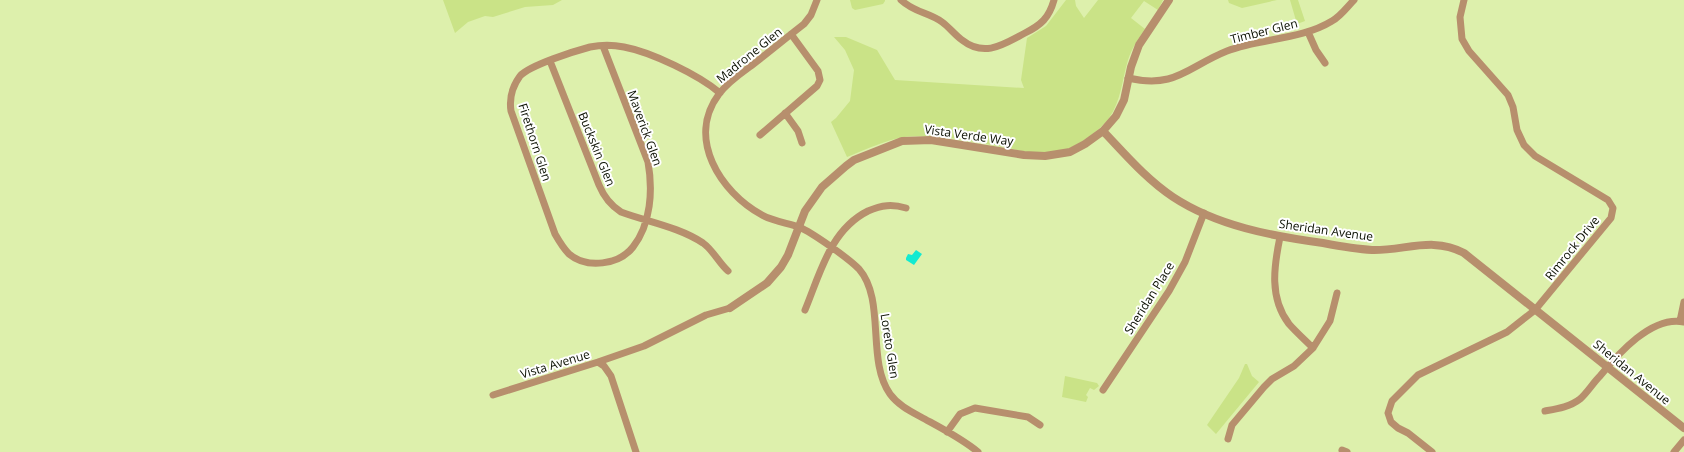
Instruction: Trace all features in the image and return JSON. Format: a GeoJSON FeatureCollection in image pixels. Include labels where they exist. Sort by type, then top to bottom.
{"type":"FeatureCollection","features":[{"type":"Feature","properties":{"kind":"street","name":"Madrone Glen"},"geometry":{"type":"LineString","coordinates":[[800,227],[763,216],[750,208],[731,192],[716,172],[711,162],[707,144],[707,120],[714,102],[729,83],[804,24],[811,15],[817,0]]}},
{"type":"Feature","properties":{"kind":"street"},"geometry":{"type":"LineString","coordinates":[[901,0],[910,8],[941,21],[969,44],[986,49],[997,48],[1039,26],[1051,11],[1054,0]]}},
{"type":"Feature","properties":{"kind":"street","name":"Vista Verde Way"},"geometry":{"type":"LineString","coordinates":[[730,308],[767,283],[781,267],[800,227],[805,211],[822,187],[854,160],[902,141],[931,140],[1024,155],[1045,156],[1070,152],[1085,144],[1103,131],[1116,116],[1124,100],[1128,78],[1140,45],[1169,0]]}},
{"type":"Feature","properties":{"kind":"street","name":"Timber Glen"},"geometry":{"type":"LineString","coordinates":[[1128,78],[1144,81],[1169,80],[1227,51],[1308,32],[1332,21],[1354,0]]}},
{"type":"Feature","properties":{"kind":"street","name":"Rimrock Drive"},"geometry":{"type":"LineString","coordinates":[[1432,452],[1391,422],[1388,413],[1392,401],[1418,375],[1507,332],[1535,310],[1611,218],[1613,208],[1608,200],[1535,156],[1524,145],[1517,130],[1513,107],[1508,95],[1469,51],[1462,39],[1460,17],[1464,0]]}},
{"type":"Feature","properties":{"kind":"street"},"geometry":{"type":"LineString","coordinates":[[1308,32],[1316,50],[1325,63]]}},
{"type":"Feature","properties":{"kind":"street"},"geometry":{"type":"LineString","coordinates":[[760,135],[817,86],[820,80],[818,71],[791,34]]}},
{"type":"Feature","properties":{"kind":"street","name":"Maverick Glen"},"geometry":{"type":"LineString","coordinates":[[603,46],[648,162],[651,180],[646,220]]}},
{"type":"Feature","properties":{"kind":"street","name":"Firethorn Glen"},"geometry":{"type":"LineString","coordinates":[[646,220],[642,231],[632,248],[621,258],[606,263],[588,263],[570,254],[559,242],[511,111],[510,103],[512,90],[520,77],[527,70],[592,47],[622,46],[640,50],[699,78],[720,93]]}},
{"type":"Feature","properties":{"kind":"street","name":"Buckskin Glen"},"geometry":{"type":"LineString","coordinates":[[550,61],[603,195],[614,208],[621,212],[690,235],[705,244],[720,264],[728,271]]}},
{"type":"Feature","properties":{"kind":"street"},"geometry":{"type":"LineString","coordinates":[[784,113],[798,131],[802,143]]}},
{"type":"Feature","properties":{"kind":"street","name":"Sheridan Avenue"},"geometry":{"type":"LineString","coordinates":[[1103,131],[1136,166],[1158,186],[1188,206],[1204,213],[1280,237],[1370,250],[1384,250],[1429,244],[1452,248],[1464,253],[1684,428]]}},
{"type":"Feature","properties":{"kind":"street"},"geometry":{"type":"LineString","coordinates":[[805,310],[832,247],[850,222],[883,206],[893,204],[906,208]]}},
{"type":"Feature","properties":{"kind":"street","name":"Sheridan Place"},"geometry":{"type":"LineString","coordinates":[[1103,390],[1170,291],[1185,262],[1204,213]]}},
{"type":"Feature","properties":{"kind":"street","name":"Loreto Glen"},"geometry":{"type":"LineString","coordinates":[[800,227],[832,247],[859,270],[869,288],[881,376],[888,391],[899,404],[966,442],[978,452]]}},
{"type":"Feature","properties":{"kind":"street"},"geometry":{"type":"LineString","coordinates":[[1280,237],[1275,264],[1274,283],[1276,294],[1283,314],[1289,324],[1313,348]]}},
{"type":"Feature","properties":{"kind":"street"},"geometry":{"type":"LineString","coordinates":[[1228,439],[1232,425],[1264,386],[1272,379],[1294,366],[1313,348],[1330,321],[1338,293]]}},
{"type":"Feature","properties":{"kind":"street"},"geometry":{"type":"LineString","coordinates":[[1545,411],[1565,407],[1579,400],[1607,367],[1626,348],[1653,326],[1668,322],[1682,322],[1684,302]]}},
{"type":"Feature","properties":{"kind":"street"},"geometry":{"type":"LineString","coordinates":[[598,362],[644,346],[706,315],[730,308]]}},
{"type":"Feature","properties":{"kind":"street","name":"Vista Avenue"},"geometry":{"type":"LineString","coordinates":[[493,395],[598,362],[604,366],[611,376],[636,452]]}},
{"type":"Feature","properties":{"kind":"street"},"geometry":{"type":"LineString","coordinates":[[947,432],[960,414],[975,408],[1028,417],[1040,425]]}},
{"type":"Feature","properties":{"kind":"street"},"geometry":{"type":"LineString","coordinates":[[1674,452],[1684,440]]}},
{"type":"Feature","properties":{"kind":"green space"},"geometry":{"type":"Polygon","coordinates":[[[443,0],[562,0],[553,5],[525,7],[493,17],[485,16],[468,22],[455,33],[443,0]]]}},
{"type":"Feature","properties":{"kind":"green space"},"geometry":{"type":"Polygon","coordinates":[[[850,0],[885,1],[883,4],[855,10],[852,8],[850,0]]]}},
{"type":"Feature","properties":{"kind":"green space"},"geometry":{"type":"Polygon","coordinates":[[[1066,0],[1075,0],[1076,6],[1084,18],[1098,0],[1163,0],[1158,10],[1144,1],[1131,18],[1145,29],[1135,44],[1130,56],[1116,105],[1104,124],[1082,142],[1056,153],[1048,154],[1028,152],[951,138],[916,136],[898,138],[847,157],[831,122],[850,101],[854,70],[845,50],[834,37],[846,37],[877,50],[895,80],[1024,88],[1021,80],[1027,38],[1046,26],[1066,0]]]}},
{"type":"Feature","properties":{"kind":"green space"},"geometry":{"type":"Polygon","coordinates":[[[1228,0],[1277,0],[1242,8],[1229,3],[1228,0]]]}},
{"type":"Feature","properties":{"kind":"green space"},"geometry":{"type":"Polygon","coordinates":[[[1290,0],[1298,0],[1305,21],[1297,24],[1290,0]]]}},
{"type":"Feature","properties":{"kind":"green space"},"geometry":{"type":"Polygon","coordinates":[[[1245,364],[1247,364],[1252,376],[1259,382],[1216,434],[1207,425],[1239,378],[1245,364]]]}},
{"type":"Feature","properties":{"kind":"green space"},"geometry":{"type":"Polygon","coordinates":[[[1065,376],[1097,383],[1099,386],[1094,390],[1090,388],[1086,395],[1088,397],[1086,402],[1062,397],[1065,376]]]}},
{"type":"Feature","properties":{"kind":"water"},"geometry":{"type":"Polygon","coordinates":[[[916,250],[922,254],[914,265],[906,260],[906,258],[908,254],[912,255],[916,250]]]}}]}
